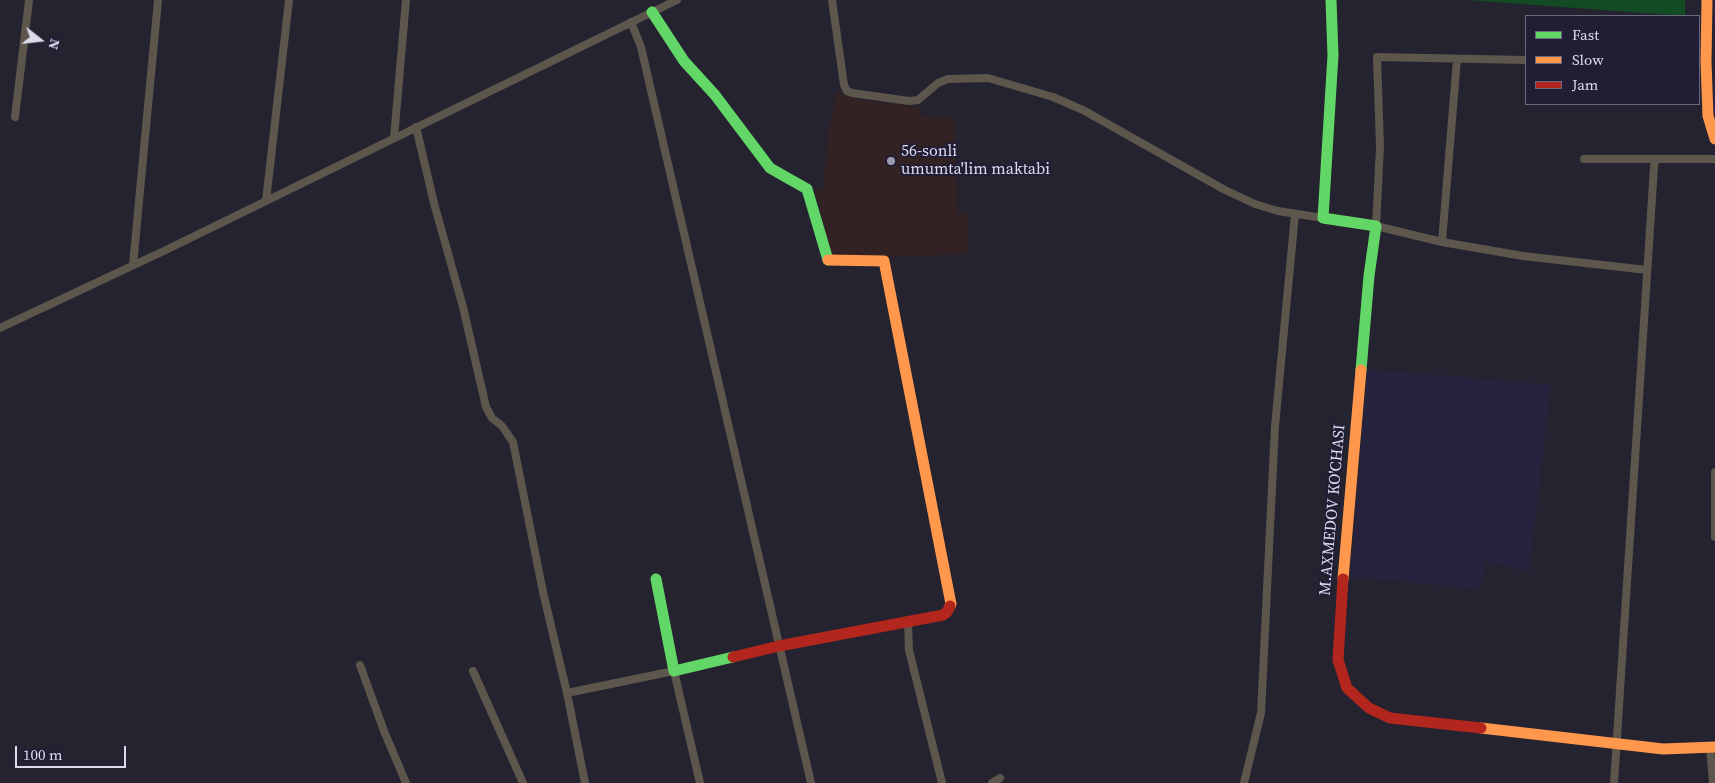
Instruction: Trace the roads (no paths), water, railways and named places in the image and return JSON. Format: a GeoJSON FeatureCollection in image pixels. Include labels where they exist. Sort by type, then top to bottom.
{"type":"FeatureCollection","features":[{"type":"Feature","properties":{"kind":"street"},"geometry":{"type":"LineString","coordinates":[[16,117],[29,0]]}},
{"type":"Feature","properties":{"kind":"street"},"geometry":{"type":"LineString","coordinates":[[133,266],[158,0]]}},
{"type":"Feature","properties":{"kind":"street"},"geometry":{"type":"LineString","coordinates":[[266,201],[289,0]]}},
{"type":"Feature","properties":{"kind":"street"},"geometry":{"type":"LineString","coordinates":[[394,138],[406,0]]}},
{"type":"Feature","properties":{"kind":"street"},"geometry":{"type":"LineString","coordinates":[[0,328],[133,266],[677,0]]}},
{"type":"Feature","properties":{"kind":"street"},"geometry":{"type":"LineString","coordinates":[[832,0],[844,85],[847,91],[852,93],[909,101],[918,100],[943,80],[988,78],[1053,97],[1083,110],[1225,190],[1278,212],[1372,226],[1442,242],[1523,256],[1647,270]]}},
{"type":"Feature","properties":{"kind":"street"},"geometry":{"type":"LineString","coordinates":[[1323,218],[1334,55],[1331,0]]}},
{"type":"Feature","properties":{"kind":"street"},"geometry":{"type":"LineString","coordinates":[[1708,0],[1703,62],[1708,116],[1715,139]]}},
{"type":"Feature","properties":{"kind":"street"},"geometry":{"type":"LineString","coordinates":[[567,693],[674,671],[780,646],[943,615],[951,604],[884,262],[828,261],[807,189],[770,168],[715,95],[684,61],[652,12]]}},
{"type":"Feature","properties":{"kind":"street"},"geometry":{"type":"LineString","coordinates":[[631,22],[641,47],[811,783]]}},
{"type":"Feature","properties":{"kind":"street"},"geometry":{"type":"LineString","coordinates":[[1372,226],[1380,147],[1377,57],[1525,60]]}},
{"type":"Feature","properties":{"kind":"street"},"geometry":{"type":"LineString","coordinates":[[1442,242],[1456,59]]}},
{"type":"Feature","properties":{"kind":"street"},"geometry":{"type":"LineString","coordinates":[[416,127],[463,308],[486,407],[492,418],[502,426],[513,442],[585,783]]}},
{"type":"Feature","properties":{"kind":"street"},"geometry":{"type":"LineString","coordinates":[[1584,159],[1715,159]]}},
{"type":"Feature","properties":{"kind":"street"},"geometry":{"type":"LineString","coordinates":[[1614,783],[1654,167],[1655,161],[1658,159]]}},
{"type":"Feature","properties":{"kind":"street"},"geometry":{"type":"LineString","coordinates":[[1244,783],[1260,712],[1275,426],[1295,214]]}},
{"type":"Feature","properties":{"kind":"street","name":"M.AXMEDOV KO'CHASI"},"geometry":{"type":"LineString","coordinates":[[1372,226],[1339,622],[1338,660],[1347,688],[1369,708],[1390,718],[1663,749],[1712,747]]}},
{"type":"Feature","properties":{"kind":"street"},"geometry":{"type":"LineString","coordinates":[[1715,472],[1715,537]]}},
{"type":"Feature","properties":{"kind":"street"},"geometry":{"type":"LineString","coordinates":[[656,579],[674,671],[700,783]]}},
{"type":"Feature","properties":{"kind":"street"},"geometry":{"type":"LineString","coordinates":[[908,623],[909,650],[942,783]]}},
{"type":"Feature","properties":{"kind":"street"},"geometry":{"type":"LineString","coordinates":[[360,665],[384,731],[406,783]]}},
{"type":"Feature","properties":{"kind":"street"},"geometry":{"type":"LineString","coordinates":[[473,671],[523,783]]}},
{"type":"Feature","properties":{"kind":"street"},"geometry":{"type":"LineString","coordinates":[[1712,747],[1713,783]]}},
{"type":"Feature","properties":{"kind":"street"},"geometry":{"type":"LineString","coordinates":[[992,783],[1000,778]]}},
{"type":"Feature","properties":{"kind":"place","name":"56-sonli umumta'lim maktabi"},"geometry":{"type":"Point","coordinates":[891,161]}}]}
